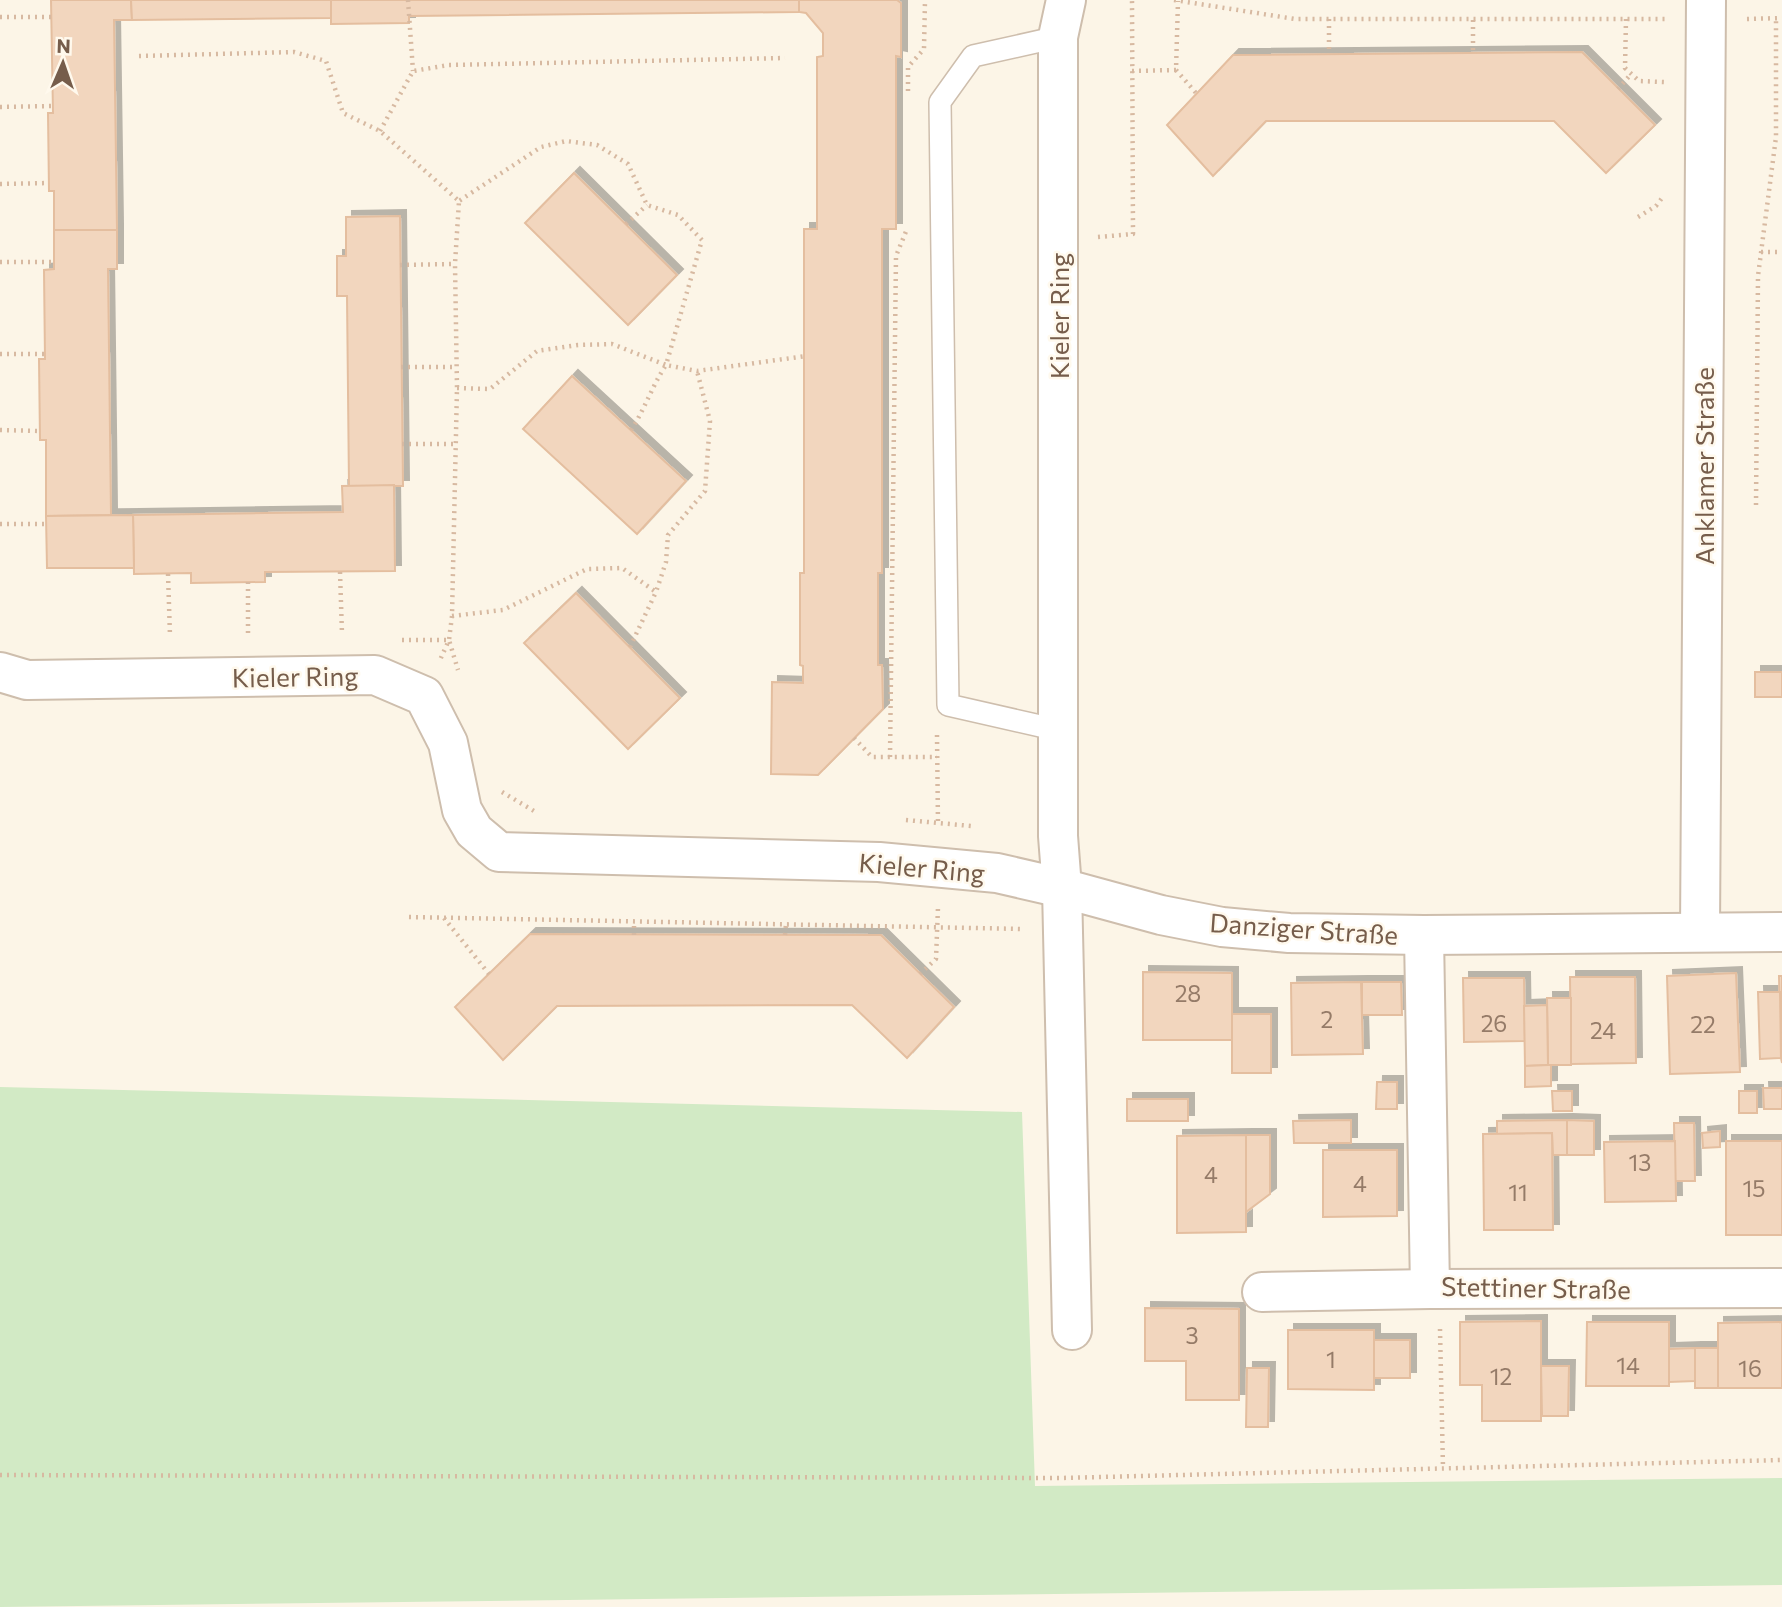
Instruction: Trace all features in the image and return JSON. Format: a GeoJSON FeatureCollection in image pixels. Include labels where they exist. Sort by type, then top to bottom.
{"type":"FeatureCollection","features":[{"type":"Feature","properties":{"kind":"street","name":"Kieler Ring"},"geometry":{"type":"LineString","coordinates":[[0,673],[27,680],[375,675],[424,696],[448,743],[462,810],[474,831],[499,852],[879,862],[997,873],[1062,888],[1058,730],[1058,37],[1066,0]]}},
{"type":"Feature","properties":{"kind":"street","name":"Anklamer Straße"},"geometry":{"type":"LineString","coordinates":[[1700,932],[1706,9]]}},
{"type":"Feature","properties":{"kind":"street","name":"Danziger Straße"},"geometry":{"type":"LineString","coordinates":[[1062,888],[1161,915],[1222,927],[1289,933],[1424,935],[1782,932]]}},
{"type":"Feature","properties":{"kind":"street"},"geometry":{"type":"LineString","coordinates":[[1062,888],[1072,1330]]}},
{"type":"Feature","properties":{"kind":"street","name":"Stettiner Straße"},"geometry":{"type":"LineString","coordinates":[[1424,935],[1435,1289],[1782,1288]]}},
{"type":"Feature","properties":{"kind":"street"},"geometry":{"type":"LineString","coordinates":[[1262,1292],[1435,1289]]}},
{"type":"Feature","properties":{"kind":"lane"},"geometry":{"type":"LineString","coordinates":[[1058,37],[973,56],[940,102],[948,705],[1058,730]]}},
{"type":"Feature","properties":{"kind":"path"},"geometry":{"type":"LineString","coordinates":[[380,131],[413,72],[408,0]]}},
{"type":"Feature","properties":{"kind":"path"},"geometry":{"type":"LineString","coordinates":[[908,94],[908,68],[924,49],[925,0]]}},
{"type":"Feature","properties":{"kind":"path"},"geometry":{"type":"LineString","coordinates":[[1058,241],[1133,234],[1132,0]]}},
{"type":"Feature","properties":{"kind":"path"},"geometry":{"type":"LineString","coordinates":[[1196,93],[1176,71],[1176,1],[1295,19],[1626,19],[1706,9],[1779,18],[1776,137],[1758,276],[1756,505]]}},
{"type":"Feature","properties":{"kind":"path"},"geometry":{"type":"LineString","coordinates":[[0,17],[51,17]]}},
{"type":"Feature","properties":{"kind":"path"},"geometry":{"type":"LineString","coordinates":[[1329,19],[1329,54]]}},
{"type":"Feature","properties":{"kind":"path"},"geometry":{"type":"LineString","coordinates":[[1626,19],[1625,68],[1639,81],[1676,82]]}},
{"type":"Feature","properties":{"kind":"path"},"geometry":{"type":"LineString","coordinates":[[1473,20],[1473,53]]}},
{"type":"Feature","properties":{"kind":"path"},"geometry":{"type":"LineString","coordinates":[[139,56],[293,52],[326,61],[343,113],[380,131],[459,201]]}},
{"type":"Feature","properties":{"kind":"path"},"geometry":{"type":"LineString","coordinates":[[413,72],[449,65],[785,58]]}},
{"type":"Feature","properties":{"kind":"path"},"geometry":{"type":"LineString","coordinates":[[1132,71],[1176,71]]}},
{"type":"Feature","properties":{"kind":"path"},"geometry":{"type":"LineString","coordinates":[[1618,89],[1631,74]]}},
{"type":"Feature","properties":{"kind":"path"},"geometry":{"type":"LineString","coordinates":[[0,107],[52,106]]}},
{"type":"Feature","properties":{"kind":"path"},"geometry":{"type":"LineString","coordinates":[[459,201],[541,147],[566,141],[597,145],[628,164],[647,205],[678,215],[702,240],[666,365],[654,383],[646,408],[631,430]]}},
{"type":"Feature","properties":{"kind":"path"},"geometry":{"type":"LineString","coordinates":[[0,184],[49,183]]}},
{"type":"Feature","properties":{"kind":"path"},"geometry":{"type":"LineString","coordinates":[[424,696],[449,640],[452,617],[457,388],[455,264],[459,201]]}},
{"type":"Feature","properties":{"kind":"path"},"geometry":{"type":"LineString","coordinates":[[626,224],[647,205]]}},
{"type":"Feature","properties":{"kind":"path"},"geometry":{"type":"LineString","coordinates":[[890,757],[897,256],[907,229],[907,216]]}},
{"type":"Feature","properties":{"kind":"path"},"geometry":{"type":"LineString","coordinates":[[1761,252],[1782,252]]}},
{"type":"Feature","properties":{"kind":"path"},"geometry":{"type":"LineString","coordinates":[[0,262],[54,262]]}},
{"type":"Feature","properties":{"kind":"path"},"geometry":{"type":"LineString","coordinates":[[400,265],[455,264]]}},
{"type":"Feature","properties":{"kind":"path"},"geometry":{"type":"LineString","coordinates":[[457,388],[490,389],[537,351],[578,345],[612,344],[666,365],[697,370],[806,356]]}},
{"type":"Feature","properties":{"kind":"path"},"geometry":{"type":"LineString","coordinates":[[0,354],[45,354]]}},
{"type":"Feature","properties":{"kind":"path"},"geometry":{"type":"LineString","coordinates":[[401,367],[457,367]]}},
{"type":"Feature","properties":{"kind":"path"},"geometry":{"type":"LineString","coordinates":[[629,648],[656,592],[666,562],[668,535],[705,491],[710,421],[697,370]]}},
{"type":"Feature","properties":{"kind":"path"},"geometry":{"type":"LineString","coordinates":[[0,430],[40,430]]}},
{"type":"Feature","properties":{"kind":"path"},"geometry":{"type":"LineString","coordinates":[[402,444],[455,444]]}},
{"type":"Feature","properties":{"kind":"path"},"geometry":{"type":"LineString","coordinates":[[0,524],[47,524]]}},
{"type":"Feature","properties":{"kind":"path"},"geometry":{"type":"LineString","coordinates":[[452,617],[503,610],[587,569],[622,568],[656,592]]}},
{"type":"Feature","properties":{"kind":"path"},"geometry":{"type":"LineString","coordinates":[[340,572],[343,640]]}},
{"type":"Feature","properties":{"kind":"path"},"geometry":{"type":"LineString","coordinates":[[168,574],[170,641]]}},
{"type":"Feature","properties":{"kind":"path"},"geometry":{"type":"LineString","coordinates":[[248,582],[248,641]]}},
{"type":"Feature","properties":{"kind":"path"},"geometry":{"type":"LineString","coordinates":[[449,640],[460,678]]}},
{"type":"Feature","properties":{"kind":"path"},"geometry":{"type":"LineString","coordinates":[[854,737],[872,757],[937,757]]}},
{"type":"Feature","properties":{"kind":"path"},"geometry":{"type":"LineString","coordinates":[[496,783],[503,793],[533,811],[547,811]]}},
{"type":"Feature","properties":{"kind":"path"},"geometry":{"type":"LineString","coordinates":[[900,819],[978,827]]}},
{"type":"Feature","properties":{"kind":"path"},"geometry":{"type":"LineString","coordinates":[[409,917],[1064,930]]}},
{"type":"Feature","properties":{"kind":"path"},"geometry":{"type":"LineString","coordinates":[[444,917],[489,974]]}},
{"type":"Feature","properties":{"kind":"path"},"geometry":{"type":"LineString","coordinates":[[634,935],[635,921]]}},
{"type":"Feature","properties":{"kind":"path"},"geometry":{"type":"LineString","coordinates":[[785,935],[786,924]]}},
{"type":"Feature","properties":{"kind":"path"},"geometry":{"type":"LineString","coordinates":[[1435,1289],[1443,1468]]}},
{"type":"Feature","properties":{"kind":"path"},"geometry":{"type":"LineString","coordinates":[[0,1475],[1060,1478],[1782,1460]]}},
{"type":"Feature","properties":{"kind":"green space"},"geometry":{"type":"Polygon","coordinates":[[[0,1087],[1022,1112],[1035,1486],[1782,1478],[1782,1585],[0,1607],[0,1087]]]}},
{"type":"Feature","properties":{"kind":"building"},"geometry":{"type":"Polygon","coordinates":[[[51,0],[131,0],[132,20],[114,20],[117,230],[54,230],[54,191],[49,191],[48,113],[53,113],[51,0]]]}},
{"type":"Feature","properties":{"kind":"building"},"geometry":{"type":"Polygon","coordinates":[[[131,0],[331,0],[331,18],[132,20],[131,0]]]}},
{"type":"Feature","properties":{"kind":"building"},"geometry":{"type":"Polygon","coordinates":[[[331,0],[799,0],[799,12],[409,16],[409,23],[331,24],[331,0]]]}},
{"type":"Feature","properties":{"kind":"building"},"geometry":{"type":"Polygon","coordinates":[[[799,0],[897,0],[901,3],[901,57],[896,56],[896,229],[882,229],[882,573],[878,573],[878,665],[882,665],[883,709],[818,775],[771,774],[772,682],[803,683],[803,666],[800,665],[800,573],[804,573],[804,229],[817,229],[817,57],[823,56],[823,33],[806,13],[799,12],[799,0]]]}},
{"type":"Feature","properties":{"kind":"building"},"geometry":{"type":"Polygon","coordinates":[[[1582,52],[1655,125],[1606,173],[1554,121],[1266,121],[1213,176],[1167,125],[1233,55],[1582,52]]]}},
{"type":"Feature","properties":{"kind":"building"},"geometry":{"type":"Polygon","coordinates":[[[574,173],[677,275],[628,325],[525,223],[574,173]]]}},
{"type":"Feature","properties":{"kind":"building"},"geometry":{"type":"Polygon","coordinates":[[[400,216],[403,486],[349,486],[347,296],[337,296],[337,256],[346,256],[346,217],[400,216]]]}},
{"type":"Feature","properties":{"kind":"building"},"geometry":{"type":"Polygon","coordinates":[[[54,230],[117,230],[117,269],[108,269],[111,515],[46,516],[46,440],[40,440],[39,359],[45,359],[44,270],[54,269],[54,230]]]}},
{"type":"Feature","properties":{"kind":"building"},"geometry":{"type":"Polygon","coordinates":[[[572,376],[686,481],[637,534],[523,429],[572,376]]]}},
{"type":"Feature","properties":{"kind":"building"},"geometry":{"type":"Polygon","coordinates":[[[394,485],[395,571],[265,572],[265,582],[191,583],[191,573],[134,574],[133,515],[343,512],[342,486],[394,485]]]}},
{"type":"Feature","properties":{"kind":"building"},"geometry":{"type":"Polygon","coordinates":[[[133,515],[134,568],[47,568],[46,516],[133,515]]]}},
{"type":"Feature","properties":{"kind":"building"},"geometry":{"type":"Polygon","coordinates":[[[576,593],[680,698],[628,749],[524,643],[576,593]]]}},
{"type":"Feature","properties":{"kind":"building"},"geometry":{"type":"Polygon","coordinates":[[[1755,672],[1782,672],[1782,697],[1755,697],[1755,672]]]}},
{"type":"Feature","properties":{"kind":"building"},"geometry":{"type":"Polygon","coordinates":[[[530,934],[881,935],[954,1007],[907,1058],[852,1005],[557,1006],[503,1060],[455,1007],[530,934]]]}},
{"type":"Feature","properties":{"kind":"building"},"geometry":{"type":"Polygon","coordinates":[[[1143,972],[1232,973],[1232,1040],[1143,1040],[1143,972]]]}},
{"type":"Feature","properties":{"kind":"building"},"geometry":{"type":"Polygon","coordinates":[[[1736,973],[1740,1072],[1670,1074],[1667,976],[1736,973]]]}},
{"type":"Feature","properties":{"kind":"building"},"geometry":{"type":"Polygon","coordinates":[[[1779,976],[1782,976],[1782,1063],[1781,1058],[1779,976]]]}},
{"type":"Feature","properties":{"kind":"building"},"geometry":{"type":"Polygon","coordinates":[[[1570,977],[1635,977],[1636,1063],[1571,1064],[1570,977]]]}},
{"type":"Feature","properties":{"kind":"building"},"geometry":{"type":"Polygon","coordinates":[[[1463,978],[1524,978],[1525,1041],[1464,1042],[1463,978]]]}},
{"type":"Feature","properties":{"kind":"building"},"geometry":{"type":"Polygon","coordinates":[[[1361,982],[1363,1054],[1292,1055],[1291,983],[1361,982]]]}},
{"type":"Feature","properties":{"kind":"building"},"geometry":{"type":"Polygon","coordinates":[[[1362,982],[1401,982],[1402,1015],[1362,1015],[1362,982]]]}},
{"type":"Feature","properties":{"kind":"building"},"geometry":{"type":"Polygon","coordinates":[[[1758,992],[1780,992],[1781,1058],[1760,1059],[1758,992]]]}},
{"type":"Feature","properties":{"kind":"building"},"geometry":{"type":"Polygon","coordinates":[[[1547,998],[1571,998],[1571,1065],[1548,1065],[1547,998]]]}},
{"type":"Feature","properties":{"kind":"building"},"geometry":{"type":"Polygon","coordinates":[[[1547,1005],[1548,1065],[1525,1066],[1524,1006],[1547,1005]]]}},
{"type":"Feature","properties":{"kind":"building"},"geometry":{"type":"Polygon","coordinates":[[[1232,1014],[1271,1014],[1271,1073],[1232,1073],[1232,1014]]]}},
{"type":"Feature","properties":{"kind":"building"},"geometry":{"type":"Polygon","coordinates":[[[1551,1065],[1551,1086],[1525,1087],[1525,1066],[1551,1065]]]}},
{"type":"Feature","properties":{"kind":"building"},"geometry":{"type":"Polygon","coordinates":[[[1377,1082],[1397,1082],[1397,1109],[1376,1109],[1377,1082]]]}},
{"type":"Feature","properties":{"kind":"building"},"geometry":{"type":"Polygon","coordinates":[[[1763,1088],[1782,1088],[1782,1109],[1764,1109],[1763,1088]]]}},
{"type":"Feature","properties":{"kind":"building"},"geometry":{"type":"Polygon","coordinates":[[[1552,1091],[1572,1091],[1572,1111],[1553,1111],[1552,1091]]]}},
{"type":"Feature","properties":{"kind":"building"},"geometry":{"type":"Polygon","coordinates":[[[1739,1091],[1757,1091],[1757,1113],[1739,1113],[1739,1091]]]}},
{"type":"Feature","properties":{"kind":"building"},"geometry":{"type":"Polygon","coordinates":[[[1127,1099],[1188,1099],[1188,1121],[1127,1121],[1127,1099]]]}},
{"type":"Feature","properties":{"kind":"building"},"geometry":{"type":"Polygon","coordinates":[[[1351,1120],[1351,1143],[1294,1143],[1293,1121],[1351,1120]]]}},
{"type":"Feature","properties":{"kind":"building"},"geometry":{"type":"Polygon","coordinates":[[[1567,1120],[1567,1155],[1553,1155],[1552,1133],[1497,1134],[1497,1121],[1567,1120]]]}},
{"type":"Feature","properties":{"kind":"building"},"geometry":{"type":"Polygon","coordinates":[[[1567,1120],[1594,1121],[1594,1155],[1567,1155],[1567,1120]]]}},
{"type":"Feature","properties":{"kind":"building"},"geometry":{"type":"Polygon","coordinates":[[[1674,1123],[1694,1123],[1695,1181],[1675,1181],[1674,1123]]]}},
{"type":"Feature","properties":{"kind":"building"},"geometry":{"type":"Polygon","coordinates":[[[1720,1131],[1720,1147],[1703,1148],[1702,1133],[1720,1131]]]}},
{"type":"Feature","properties":{"kind":"building"},"geometry":{"type":"Polygon","coordinates":[[[1552,1133],[1553,1230],[1484,1230],[1483,1134],[1552,1133]]]}},
{"type":"Feature","properties":{"kind":"building"},"geometry":{"type":"Polygon","coordinates":[[[1246,1135],[1246,1232],[1177,1233],[1177,1136],[1246,1135]]]}},
{"type":"Feature","properties":{"kind":"building"},"geometry":{"type":"Polygon","coordinates":[[[1246,1135],[1270,1135],[1270,1194],[1246,1212],[1246,1135]]]}},
{"type":"Feature","properties":{"kind":"building"},"geometry":{"type":"Polygon","coordinates":[[[1675,1141],[1676,1201],[1605,1202],[1604,1142],[1675,1141]]]}},
{"type":"Feature","properties":{"kind":"building"},"geometry":{"type":"Polygon","coordinates":[[[1726,1141],[1782,1141],[1782,1235],[1726,1235],[1726,1141]]]}},
{"type":"Feature","properties":{"kind":"building"},"geometry":{"type":"Polygon","coordinates":[[[1323,1150],[1397,1150],[1397,1216],[1323,1217],[1323,1150]]]}},
{"type":"Feature","properties":{"kind":"building"},"geometry":{"type":"Polygon","coordinates":[[[1145,1308],[1239,1309],[1239,1400],[1186,1400],[1186,1361],[1145,1361],[1145,1308]]]}},
{"type":"Feature","properties":{"kind":"building"},"geometry":{"type":"Polygon","coordinates":[[[1541,1321],[1541,1421],[1482,1421],[1482,1385],[1460,1385],[1460,1322],[1541,1321]]]}},
{"type":"Feature","properties":{"kind":"building"},"geometry":{"type":"Polygon","coordinates":[[[1587,1322],[1669,1322],[1669,1386],[1586,1386],[1587,1322]]]}},
{"type":"Feature","properties":{"kind":"building"},"geometry":{"type":"Polygon","coordinates":[[[1782,1322],[1782,1388],[1718,1388],[1718,1323],[1782,1322]]]}},
{"type":"Feature","properties":{"kind":"building"},"geometry":{"type":"Polygon","coordinates":[[[1288,1330],[1374,1330],[1374,1390],[1288,1389],[1288,1330]]]}},
{"type":"Feature","properties":{"kind":"building"},"geometry":{"type":"Polygon","coordinates":[[[1374,1340],[1410,1340],[1410,1378],[1374,1378],[1374,1340]]]}},
{"type":"Feature","properties":{"kind":"building"},"geometry":{"type":"Polygon","coordinates":[[[1695,1348],[1718,1348],[1718,1388],[1695,1388],[1695,1348]]]}},
{"type":"Feature","properties":{"kind":"building"},"geometry":{"type":"Polygon","coordinates":[[[1695,1348],[1695,1381],[1669,1382],[1669,1349],[1695,1348]]]}},
{"type":"Feature","properties":{"kind":"building"},"geometry":{"type":"Polygon","coordinates":[[[1541,1366],[1569,1366],[1568,1416],[1542,1416],[1541,1366]]]}},
{"type":"Feature","properties":{"kind":"building"},"geometry":{"type":"Polygon","coordinates":[[[1247,1368],[1269,1368],[1268,1427],[1246,1427],[1247,1368]]]}}]}
